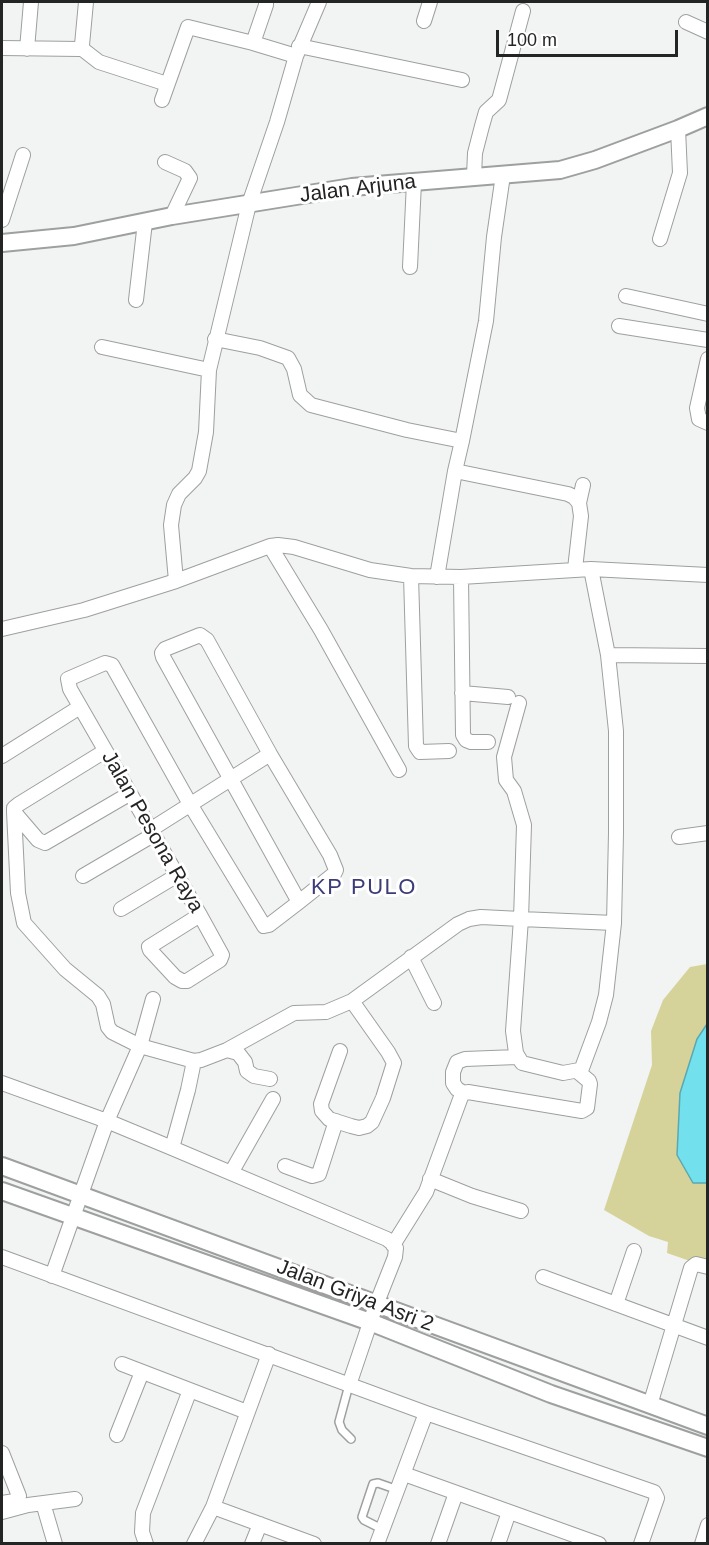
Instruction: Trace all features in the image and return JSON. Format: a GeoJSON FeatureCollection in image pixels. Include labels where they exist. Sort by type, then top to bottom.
{"type":"FeatureCollection","features":[{"type":"Feature","properties":{"kind":"street"},"geometry":{"type":"LineString","coordinates":[[27,49],[31,2]]}},
{"type":"Feature","properties":{"kind":"street"},"geometry":{"type":"LineString","coordinates":[[81,48],[86,2]]}},
{"type":"Feature","properties":{"kind":"street"},"geometry":{"type":"LineString","coordinates":[[253,43],[266,2]]}},
{"type":"Feature","properties":{"kind":"street"},"geometry":{"type":"LineString","coordinates":[[176,581],[171,525],[174,505],[179,494],[200,471],[206,432],[209,370],[249,204],[278,122],[298,51],[319,2]]}},
{"type":"Feature","properties":{"kind":"street"},"geometry":{"type":"LineString","coordinates":[[424,21],[430,2]]}},
{"type":"Feature","properties":{"kind":"street"},"geometry":{"type":"LineString","coordinates":[[474,176],[475,153],[486,112],[499,100],[524,11]]}},
{"type":"Feature","properties":{"kind":"street"},"geometry":{"type":"LineString","coordinates":[[686,22],[708,32]]}},
{"type":"Feature","properties":{"kind":"street"},"geometry":{"type":"LineString","coordinates":[[162,100],[188,27],[253,43],[462,80]]}},
{"type":"Feature","properties":{"kind":"street"},"geometry":{"type":"LineString","coordinates":[[2,48],[81,48],[99,62],[167,84]]}},
{"type":"Feature","properties":{"kind":"street","name":"Jalan Arjuna"},"geometry":{"type":"LineString","coordinates":[[2,243],[74,236],[172,216],[352,187],[560,170],[595,160],[708,116]]}},
{"type":"Feature","properties":{"kind":"street"},"geometry":{"type":"LineString","coordinates":[[660,239],[680,173],[678,129]]}},
{"type":"Feature","properties":{"kind":"street"},"geometry":{"type":"LineString","coordinates":[[2,220],[23,155]]}},
{"type":"Feature","properties":{"kind":"street"},"geometry":{"type":"LineString","coordinates":[[165,162],[185,171],[190,178],[172,216]]}},
{"type":"Feature","properties":{"kind":"street"},"geometry":{"type":"LineString","coordinates":[[437,577],[455,471],[486,321],[503,175]]}},
{"type":"Feature","properties":{"kind":"street"},"geometry":{"type":"LineString","coordinates":[[410,267],[414,182]]}},
{"type":"Feature","properties":{"kind":"street"},"geometry":{"type":"LineString","coordinates":[[136,300],[145,222]]}},
{"type":"Feature","properties":{"kind":"street"},"geometry":{"type":"LineString","coordinates":[[626,296],[708,314]]}},
{"type":"Feature","properties":{"kind":"street"},"geometry":{"type":"LineString","coordinates":[[619,326],[708,339]]}},
{"type":"Feature","properties":{"kind":"street"},"geometry":{"type":"LineString","coordinates":[[215,339],[260,348],[288,358],[294,369],[300,395],[311,405],[407,430],[462,441]]}},
{"type":"Feature","properties":{"kind":"street"},"geometry":{"type":"LineString","coordinates":[[102,347],[209,370]]}},
{"type":"Feature","properties":{"kind":"street"},"geometry":{"type":"LineString","coordinates":[[708,359],[697,408],[699,419],[708,423]]}},
{"type":"Feature","properties":{"kind":"street"},"geometry":{"type":"LineString","coordinates":[[455,471],[568,494],[579,503]]}},
{"type":"Feature","properties":{"kind":"street"},"geometry":{"type":"LineString","coordinates":[[575,569],[581,516],[579,503],[583,485]]}},
{"type":"Feature","properties":{"kind":"street"},"geometry":{"type":"LineString","coordinates":[[270,546],[321,630],[399,770]]}},
{"type":"Feature","properties":{"kind":"street"},"geometry":{"type":"LineString","coordinates":[[2,629],[84,610],[176,581],[270,546],[294,547],[370,570],[411,576],[461,577],[575,569],[708,574]]}},
{"type":"Feature","properties":{"kind":"street"},"geometry":{"type":"LineString","coordinates":[[462,693],[513,700],[504,757],[506,780],[514,791],[524,825],[521,919],[513,1031],[517,1057],[524,1064],[554,1072],[577,1071],[582,1068],[606,995],[614,923],[616,731],[608,655],[591,569]]}},
{"type":"Feature","properties":{"kind":"street"},"geometry":{"type":"LineString","coordinates":[[411,576],[416,746],[420,752],[449,751]]}},
{"type":"Feature","properties":{"kind":"street"},"geometry":{"type":"LineString","coordinates":[[461,577],[464,738],[471,742],[488,742]]}},
{"type":"Feature","properties":{"kind":"street"},"geometry":{"type":"LineString","coordinates":[[190,804],[264,925],[269,926],[299,902],[334,874],[336,867],[203,635],[198,635],[164,651],[163,657],[299,902]]}},
{"type":"Feature","properties":{"kind":"street"},"geometry":{"type":"LineString","coordinates":[[608,655],[708,656]]}},
{"type":"Feature","properties":{"kind":"street","name":"Jalan Pesona Raya"},"geometry":{"type":"LineString","coordinates":[[190,804],[112,664],[105,663],[68,679],[70,689],[200,915],[222,957],[184,981],[175,977],[150,950],[151,945],[200,915]]}},
{"type":"Feature","properties":{"kind":"street"},"geometry":{"type":"LineString","coordinates":[[2,756],[80,707]]}},
{"type":"Feature","properties":{"kind":"street"},"geometry":{"type":"LineString","coordinates":[[14,809],[105,751]]}},
{"type":"Feature","properties":{"kind":"street"},"geometry":{"type":"LineString","coordinates":[[83,876],[152,832],[190,804],[270,754]]}},
{"type":"Feature","properties":{"kind":"street"},"geometry":{"type":"LineString","coordinates":[[14,809],[38,840],[45,843],[129,794]]}},
{"type":"Feature","properties":{"kind":"street"},"geometry":{"type":"LineString","coordinates":[[14,809],[18,892],[24,923],[65,969],[98,996],[103,1004],[110,1030],[140,1046],[194,1060],[206,1059],[227,1050],[292,1013],[326,1012],[352,1000],[458,924],[469,919],[481,917],[614,923]]}},
{"type":"Feature","properties":{"kind":"street"},"geometry":{"type":"LineString","coordinates":[[679,837],[708,833]]}},
{"type":"Feature","properties":{"kind":"street"},"geometry":{"type":"LineString","coordinates":[[121,909],[176,876]]}},
{"type":"Feature","properties":{"kind":"street"},"geometry":{"type":"LineString","coordinates":[[411,957],[434,1004]]}},
{"type":"Feature","properties":{"kind":"street"},"geometry":{"type":"LineString","coordinates":[[52,1276],[107,1121],[140,1046],[153,999]]}},
{"type":"Feature","properties":{"kind":"street"},"geometry":{"type":"LineString","coordinates":[[340,1051],[321,1104],[325,1116],[359,1128],[370,1124],[383,1098],[393,1066],[388,1052],[352,1000]]}},
{"type":"Feature","properties":{"kind":"street"},"geometry":{"type":"LineString","coordinates":[[227,1050],[238,1053],[245,1062],[247,1071],[255,1076],[270,1078]]}},
{"type":"Feature","properties":{"kind":"street"},"geometry":{"type":"LineString","coordinates":[[517,1057],[465,1059],[458,1062],[453,1072],[453,1083],[464,1093],[581,1111],[587,1108],[590,1084],[577,1071]]}},
{"type":"Feature","properties":{"kind":"street"},"geometry":{"type":"LineString","coordinates":[[172,1148],[194,1060]]}},
{"type":"Feature","properties":{"kind":"street"},"geometry":{"type":"LineString","coordinates":[[2,1083],[107,1121],[387,1239],[396,1248],[395,1257],[349,1385]]}},
{"type":"Feature","properties":{"kind":"street"},"geometry":{"type":"LineString","coordinates":[[393,1245],[426,1192],[461,1095],[464,1093]]}},
{"type":"Feature","properties":{"kind":"street"},"geometry":{"type":"LineString","coordinates":[[231,1173],[273,1099]]}},
{"type":"Feature","properties":{"kind":"street"},"geometry":{"type":"LineString","coordinates":[[285,1166],[312,1176],[319,1174],[336,1121]]}},
{"type":"Feature","properties":{"kind":"street","name":"Jalan Griya Asri 2"},"geometry":{"type":"LineString","coordinates":[[2,1166],[80,1197],[241,1253],[376,1305],[708,1426]]}},
{"type":"Feature","properties":{"kind":"street"},"geometry":{"type":"LineString","coordinates":[[430,1179],[472,1196],[521,1211]]}},
{"type":"Feature","properties":{"kind":"street","name":"Jalan Griya Asri 2"},"geometry":{"type":"LineString","coordinates":[[2,1191],[370,1322],[551,1394],[708,1448]]}},
{"type":"Feature","properties":{"kind":"street"},"geometry":{"type":"LineString","coordinates":[[616,1304],[634,1251]]}},
{"type":"Feature","properties":{"kind":"street"},"geometry":{"type":"LineString","coordinates":[[2,1257],[426,1413],[654,1492],[657,1498],[641,1544]]}},
{"type":"Feature","properties":{"kind":"street"},"geometry":{"type":"LineString","coordinates":[[650,1405],[691,1268],[696,1264],[708,1267]]}},
{"type":"Feature","properties":{"kind":"street"},"geometry":{"type":"LineString","coordinates":[[543,1277],[708,1338]]}},
{"type":"Feature","properties":{"kind":"street"},"geometry":{"type":"LineString","coordinates":[[194,1544],[213,1507],[269,1354]]}},
{"type":"Feature","properties":{"kind":"street"},"geometry":{"type":"LineString","coordinates":[[122,1364],[247,1412]]}},
{"type":"Feature","properties":{"kind":"street"},"geometry":{"type":"LineString","coordinates":[[117,1435],[142,1372]]}},
{"type":"Feature","properties":{"kind":"street"},"geometry":{"type":"LineString","coordinates":[[146,1544],[142,1529],[143,1514],[190,1390]]}},
{"type":"Feature","properties":{"kind":"street"},"geometry":{"type":"LineString","coordinates":[[376,1544],[426,1413]]}},
{"type":"Feature","properties":{"kind":"street"},"geometry":{"type":"LineString","coordinates":[[2,1453],[19,1496],[15,1501],[2,1503]]}},
{"type":"Feature","properties":{"kind":"street"},"geometry":{"type":"LineString","coordinates":[[404,1474],[509,1512],[561,1538],[599,1544]]}},
{"type":"Feature","properties":{"kind":"street"},"geometry":{"type":"LineString","coordinates":[[438,1544],[456,1493]]}},
{"type":"Feature","properties":{"kind":"street"},"geometry":{"type":"LineString","coordinates":[[2,1512],[75,1499]]}},
{"type":"Feature","properties":{"kind":"street"},"geometry":{"type":"LineString","coordinates":[[43,1503],[55,1544]]}},
{"type":"Feature","properties":{"kind":"street"},"geometry":{"type":"LineString","coordinates":[[213,1507],[314,1544]]}},
{"type":"Feature","properties":{"kind":"street"},"geometry":{"type":"LineString","coordinates":[[498,1544],[509,1512]]}},
{"type":"Feature","properties":{"kind":"street"},"geometry":{"type":"LineString","coordinates":[[252,1544],[260,1524]]}},
{"type":"Feature","properties":{"kind":"street"},"geometry":{"type":"LineString","coordinates":[[702,1544],[707,1528]]}},
{"type":"Feature","properties":{"kind":"lane"},"geometry":{"type":"LineString","coordinates":[[349,1385],[339,1422],[342,1430],[351,1438]]}},
{"type":"Feature","properties":{"kind":"lane"},"geometry":{"type":"LineString","coordinates":[[382,1529],[364,1520],[362,1516],[373,1484],[378,1483],[398,1490]]}},
{"type":"Feature","properties":{"kind":"shaded area"},"geometry":{"type":"Polygon","coordinates":[[[707,964],[707,1024],[697,1039],[693,1182],[707,1183],[707,1267],[667,1253],[668,1242],[649,1236],[604,1210],[652,1065],[651,1031],[663,1000],[690,967],[707,964]]]}},
{"type":"Feature","properties":{"kind":"water"},"geometry":{"type":"Polygon","coordinates":[[[707,1024],[707,1183],[693,1183],[677,1155],[680,1093],[697,1039],[707,1024]]]}},
{"type":"Feature","properties":{"kind":"district","name":"KP PULO"},"geometry":{"type":"Point","coordinates":[364,888]}}]}
